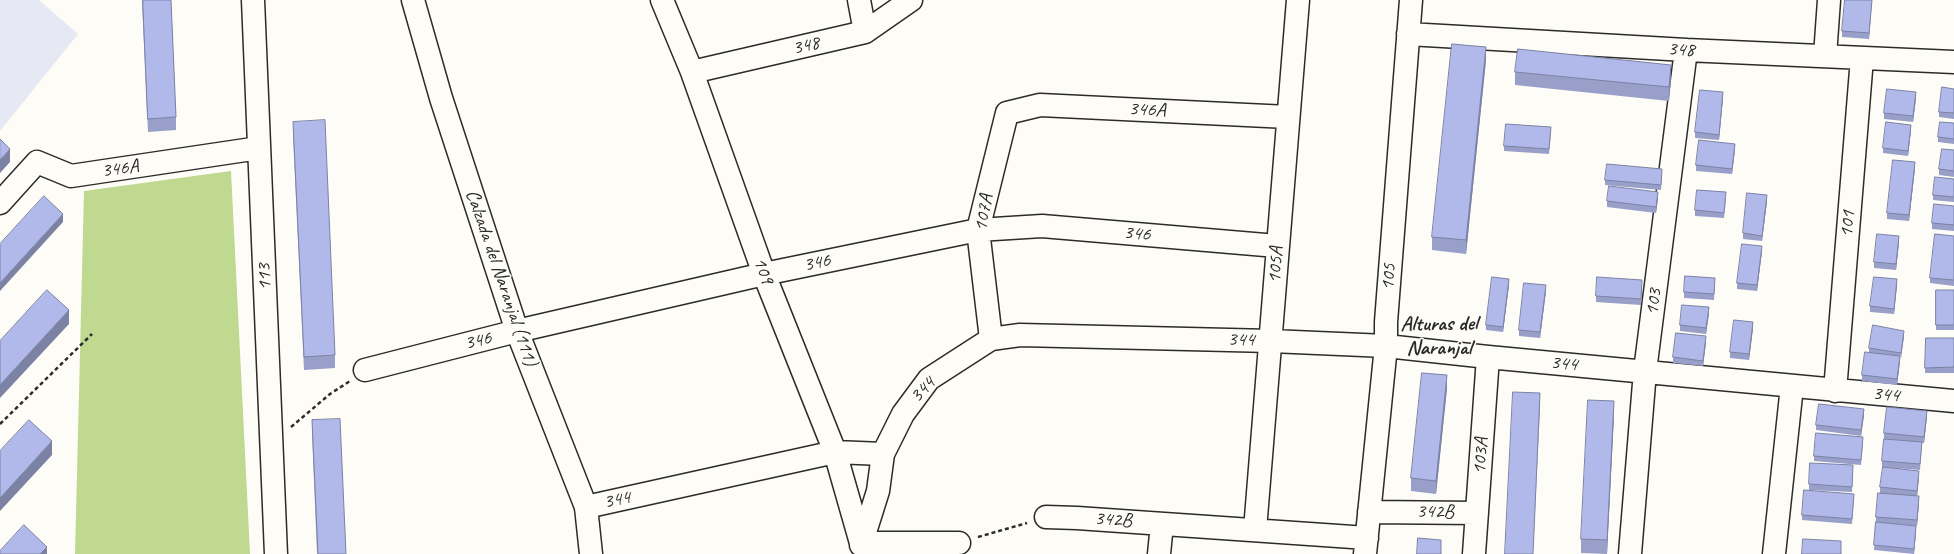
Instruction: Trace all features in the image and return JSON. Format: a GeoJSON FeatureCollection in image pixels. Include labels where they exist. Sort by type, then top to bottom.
{"type":"FeatureCollection","features":[{"type":"Feature","properties":{"kind":"street","name":"113"},"geometry":{"type":"LineString","coordinates":[[253,0],[276,554]]}},
{"type":"Feature","properties":{"kind":"street","name":"Calzada del Naranjal (111)"},"geometry":{"type":"LineString","coordinates":[[413,0],[441,98],[517,331],[586,507],[591,554]]}},
{"type":"Feature","properties":{"kind":"street","name":"109"},"geometry":{"type":"LineString","coordinates":[[662,0],[692,72],[764,274],[835,452],[862,548]]}},
{"type":"Feature","properties":{"kind":"street"},"geometry":{"type":"LineString","coordinates":[[859,0],[865,32]]}},
{"type":"Feature","properties":{"kind":"street","name":"348"},"geometry":{"type":"LineString","coordinates":[[692,72],[865,32],[912,0]]}},
{"type":"Feature","properties":{"kind":"street","name":"105A"},"geometry":{"type":"LineString","coordinates":[[1255,530],[1298,0]]}},
{"type":"Feature","properties":{"kind":"street","name":"105"},"geometry":{"type":"LineString","coordinates":[[1366,546],[1386,346],[1386,322],[1411,0]]}},
{"type":"Feature","properties":{"kind":"street"},"geometry":{"type":"LineString","coordinates":[[1825,56],[1829,0]]}},
{"type":"Feature","properties":{"kind":"street","name":"348"},"geometry":{"type":"LineString","coordinates":[[1408,34],[1686,50],[1954,62]]}},
{"type":"Feature","properties":{"kind":"street","name":"103"},"geometry":{"type":"LineString","coordinates":[[1630,554],[1645,371],[1686,50]]}},
{"type":"Feature","properties":{"kind":"street","name":"101"},"geometry":{"type":"LineString","coordinates":[[1835,391],[1862,58]]}},
{"type":"Feature","properties":{"kind":"street","name":"346A"},"geometry":{"type":"LineString","coordinates":[[1007,113],[1040,105],[1288,117]]}},
{"type":"Feature","properties":{"kind":"street","name":"107A"},"geometry":{"type":"LineString","coordinates":[[991,339],[978,230],[1007,113]]}},
{"type":"Feature","properties":{"kind":"street","name":"346A"},"geometry":{"type":"LineString","coordinates":[[0,203],[37,162],[71,176],[259,148]]}},
{"type":"Feature","properties":{"kind":"street","name":"346"},"geometry":{"type":"LineString","coordinates":[[365,370],[517,331],[764,274],[978,230],[1042,226],[1277,246]]}},
{"type":"Feature","properties":{"kind":"street","name":"344"},"geometry":{"type":"LineString","coordinates":[[586,507],[835,452],[883,454],[903,414],[929,379],[991,339],[1020,335],[1271,341],[1386,346],[1488,358],[1645,371],[1835,391],[1954,401]]}},
{"type":"Feature","properties":{"kind":"street","name":"103A"},"geometry":{"type":"LineString","coordinates":[[1474,554],[1488,358]]}},
{"type":"Feature","properties":{"kind":"street"},"geometry":{"type":"LineString","coordinates":[[1774,554],[1792,386]]}},
{"type":"Feature","properties":{"kind":"street"},"geometry":{"type":"LineString","coordinates":[[883,454],[878,491],[862,548],[959,543]]}},
{"type":"Feature","properties":{"kind":"street","name":"342B"},"geometry":{"type":"LineString","coordinates":[[1369,512],[1477,513]]}},
{"type":"Feature","properties":{"kind":"street","name":"342B"},"geometry":{"type":"LineString","coordinates":[[1046,517],[1255,530],[1366,546]]}},
{"type":"Feature","properties":{"kind":"street"},"geometry":{"type":"LineString","coordinates":[[1159,554],[1162,524]]}},
{"type":"Feature","properties":{"kind":"path"},"geometry":{"type":"LineString","coordinates":[[0,424],[92,334]]}},
{"type":"Feature","properties":{"kind":"path"},"geometry":{"type":"LineString","coordinates":[[272,443],[330,394],[365,370]]}},
{"type":"Feature","properties":{"kind":"path"},"geometry":{"type":"LineString","coordinates":[[959,543],[1046,517]]}},
{"type":"Feature","properties":{"kind":"shaded area"},"geometry":{"type":"Polygon","coordinates":[[[0,0],[39,0],[78,34],[0,131],[0,0]]]}},
{"type":"Feature","properties":{"kind":"green space"},"geometry":{"type":"Polygon","coordinates":[[[231,171],[250,554],[75,554],[84,191],[231,171]]]}},
{"type":"Feature","properties":{"kind":"building"},"geometry":{"type":"Polygon","coordinates":[[[143,0],[171,0],[176,117],[148,119],[143,0]]]}},
{"type":"Feature","properties":{"kind":"building"},"geometry":{"type":"Polygon","coordinates":[[[1845,0],[1872,0],[1869,33],[1842,31],[1845,0]]]}},
{"type":"Feature","properties":{"kind":"building"},"geometry":{"type":"Polygon","coordinates":[[[1452,44],[1486,47],[1466,240],[1432,237],[1452,44]]]}},
{"type":"Feature","properties":{"kind":"building"},"geometry":{"type":"Polygon","coordinates":[[[1518,49],[1671,65],[1669,87],[1515,72],[1518,49]]]}},
{"type":"Feature","properties":{"kind":"building"},"geometry":{"type":"Polygon","coordinates":[[[1942,87],[1954,89],[1954,113],[1939,112],[1942,87]]]}},
{"type":"Feature","properties":{"kind":"building"},"geometry":{"type":"Polygon","coordinates":[[[1887,89],[1916,92],[1913,116],[1884,113],[1887,89]]]}},
{"type":"Feature","properties":{"kind":"building"},"geometry":{"type":"Polygon","coordinates":[[[1700,90],[1723,92],[1719,135],[1695,132],[1700,90]]]}},
{"type":"Feature","properties":{"kind":"building"},"geometry":{"type":"Polygon","coordinates":[[[325,120],[335,355],[304,357],[293,122],[325,120]]]}},
{"type":"Feature","properties":{"kind":"building"},"geometry":{"type":"Polygon","coordinates":[[[1886,122],[1911,125],[1908,151],[1883,148],[1886,122]]]}},
{"type":"Feature","properties":{"kind":"building"},"geometry":{"type":"Polygon","coordinates":[[[1940,122],[1954,123],[1954,139],[1938,137],[1940,122]]]}},
{"type":"Feature","properties":{"kind":"building"},"geometry":{"type":"Polygon","coordinates":[[[1506,124],[1551,127],[1549,149],[1504,146],[1506,124]]]}},
{"type":"Feature","properties":{"kind":"building"},"geometry":{"type":"Polygon","coordinates":[[[0,139],[10,149],[0,160],[0,139]]]}},
{"type":"Feature","properties":{"kind":"building"},"geometry":{"type":"Polygon","coordinates":[[[1699,140],[1735,144],[1732,169],[1696,165],[1699,140]]]}},
{"type":"Feature","properties":{"kind":"building"},"geometry":{"type":"Polygon","coordinates":[[[1942,149],[1954,150],[1954,171],[1939,169],[1942,149]]]}},
{"type":"Feature","properties":{"kind":"building"},"geometry":{"type":"Polygon","coordinates":[[[1893,160],[1915,162],[1909,215],[1887,213],[1893,160]]]}},
{"type":"Feature","properties":{"kind":"building"},"geometry":{"type":"Polygon","coordinates":[[[1607,164],[1662,169],[1661,185],[1605,180],[1607,164]]]}},
{"type":"Feature","properties":{"kind":"building"},"geometry":{"type":"Polygon","coordinates":[[[1935,177],[1954,179],[1954,197],[1933,195],[1935,177]]]}},
{"type":"Feature","properties":{"kind":"building"},"geometry":{"type":"Polygon","coordinates":[[[1609,186],[1658,192],[1656,207],[1607,201],[1609,186]]]}},
{"type":"Feature","properties":{"kind":"building"},"geometry":{"type":"Polygon","coordinates":[[[1697,190],[1726,192],[1724,213],[1695,210],[1697,190]]]}},
{"type":"Feature","properties":{"kind":"building"},"geometry":{"type":"Polygon","coordinates":[[[1747,193],[1767,195],[1762,236],[1743,233],[1747,193]]]}},
{"type":"Feature","properties":{"kind":"building"},"geometry":{"type":"Polygon","coordinates":[[[44,196],[63,214],[0,283],[0,244],[44,196]]]}},
{"type":"Feature","properties":{"kind":"building"},"geometry":{"type":"Polygon","coordinates":[[[1934,204],[1954,206],[1954,225],[1932,223],[1934,204]]]}},
{"type":"Feature","properties":{"kind":"building"},"geometry":{"type":"Polygon","coordinates":[[[1877,234],[1899,236],[1896,264],[1874,262],[1877,234]]]}},
{"type":"Feature","properties":{"kind":"building"},"geometry":{"type":"Polygon","coordinates":[[[1935,234],[1954,236],[1954,280],[1930,278],[1935,234]]]}},
{"type":"Feature","properties":{"kind":"building"},"geometry":{"type":"Polygon","coordinates":[[[1742,244],[1762,246],[1757,285],[1737,283],[1742,244]]]}},
{"type":"Feature","properties":{"kind":"building"},"geometry":{"type":"Polygon","coordinates":[[[1685,276],[1715,278],[1714,294],[1684,292],[1685,276]]]}},
{"type":"Feature","properties":{"kind":"building"},"geometry":{"type":"Polygon","coordinates":[[[1492,277],[1509,279],[1503,327],[1486,325],[1492,277]]]}},
{"type":"Feature","properties":{"kind":"building"},"geometry":{"type":"Polygon","coordinates":[[[1597,277],[1642,280],[1641,299],[1596,296],[1597,277]]]}},
{"type":"Feature","properties":{"kind":"building"},"geometry":{"type":"Polygon","coordinates":[[[1874,277],[1897,279],[1894,309],[1870,306],[1874,277]]]}},
{"type":"Feature","properties":{"kind":"building"},"geometry":{"type":"Polygon","coordinates":[[[1524,283],[1546,285],[1540,332],[1519,330],[1524,283]]]}},
{"type":"Feature","properties":{"kind":"building"},"geometry":{"type":"Polygon","coordinates":[[[47,290],[69,310],[0,385],[0,341],[47,290]]]}},
{"type":"Feature","properties":{"kind":"building"},"geometry":{"type":"Polygon","coordinates":[[[1936,290],[1954,290],[1954,325],[1936,325],[1936,290]]]}},
{"type":"Feature","properties":{"kind":"building"},"geometry":{"type":"Polygon","coordinates":[[[1682,305],[1709,307],[1706,328],[1680,325],[1682,305]]]}},
{"type":"Feature","properties":{"kind":"building"},"geometry":{"type":"Polygon","coordinates":[[[1734,320],[1753,322],[1749,354],[1730,352],[1734,320]]]}},
{"type":"Feature","properties":{"kind":"building"},"geometry":{"type":"Polygon","coordinates":[[[1873,325],[1904,331],[1901,353],[1869,348],[1873,325]]]}},
{"type":"Feature","properties":{"kind":"building"},"geometry":{"type":"Polygon","coordinates":[[[1676,333],[1706,336],[1703,361],[1673,357],[1676,333]]]}},
{"type":"Feature","properties":{"kind":"building"},"geometry":{"type":"Polygon","coordinates":[[[1926,338],[1954,338],[1954,367],[1925,368],[1926,338]]]}},
{"type":"Feature","properties":{"kind":"building"},"geometry":{"type":"Polygon","coordinates":[[[1865,352],[1900,356],[1897,379],[1862,375],[1865,352]]]}},
{"type":"Feature","properties":{"kind":"building"},"geometry":{"type":"Polygon","coordinates":[[[1422,373],[1447,375],[1436,481],[1411,478],[1422,373]]]}},
{"type":"Feature","properties":{"kind":"building"},"geometry":{"type":"Polygon","coordinates":[[[1513,392],[1540,393],[1533,554],[1505,554],[1513,392]]]}},
{"type":"Feature","properties":{"kind":"building"},"geometry":{"type":"Polygon","coordinates":[[[1588,400],[1614,401],[1607,540],[1581,539],[1588,400]]]}},
{"type":"Feature","properties":{"kind":"building"},"geometry":{"type":"Polygon","coordinates":[[[1819,404],[1864,409],[1861,430],[1816,425],[1819,404]]]}},
{"type":"Feature","properties":{"kind":"building"},"geometry":{"type":"Polygon","coordinates":[[[1887,407],[1927,411],[1924,437],[1884,433],[1887,407]]]}},
{"type":"Feature","properties":{"kind":"building"},"geometry":{"type":"Polygon","coordinates":[[[340,419],[346,554],[318,554],[312,420],[340,419]]]}},
{"type":"Feature","properties":{"kind":"building"},"geometry":{"type":"Polygon","coordinates":[[[29,420],[52,441],[0,498],[0,451],[29,420]]]}},
{"type":"Feature","properties":{"kind":"building"},"geometry":{"type":"Polygon","coordinates":[[[1816,433],[1863,437],[1861,460],[1814,456],[1816,433]]]}},
{"type":"Feature","properties":{"kind":"building"},"geometry":{"type":"Polygon","coordinates":[[[1884,439],[1922,442],[1920,464],[1882,461],[1884,439]]]}},
{"type":"Feature","properties":{"kind":"building"},"geometry":{"type":"Polygon","coordinates":[[[1810,463],[1853,465],[1852,487],[1809,484],[1810,463]]]}},
{"type":"Feature","properties":{"kind":"building"},"geometry":{"type":"Polygon","coordinates":[[[1883,467],[1919,471],[1917,491],[1880,487],[1883,467]]]}},
{"type":"Feature","properties":{"kind":"building"},"geometry":{"type":"Polygon","coordinates":[[[1804,490],[1854,494],[1852,519],[1802,515],[1804,490]]]}},
{"type":"Feature","properties":{"kind":"building"},"geometry":{"type":"Polygon","coordinates":[[[1878,493],[1919,496],[1917,520],[1876,517],[1878,493]]]}},
{"type":"Feature","properties":{"kind":"building"},"geometry":{"type":"Polygon","coordinates":[[[1876,522],[1916,526],[1914,549],[1874,545],[1876,522]]]}},
{"type":"Feature","properties":{"kind":"building"},"geometry":{"type":"Polygon","coordinates":[[[24,525],[47,547],[40,554],[0,554],[0,551],[24,525]]]}},
{"type":"Feature","properties":{"kind":"building"},"geometry":{"type":"Polygon","coordinates":[[[1418,538],[1441,540],[1441,554],[1417,554],[1418,538]]]}},
{"type":"Feature","properties":{"kind":"building"},"geometry":{"type":"Polygon","coordinates":[[[1803,539],[1841,541],[1841,554],[1802,554],[1803,539]]]}},
{"type":"Feature","properties":{"kind":"district","name":"Alturas del Naranjal"},"geometry":{"type":"Point","coordinates":[1439,336]}}]}
